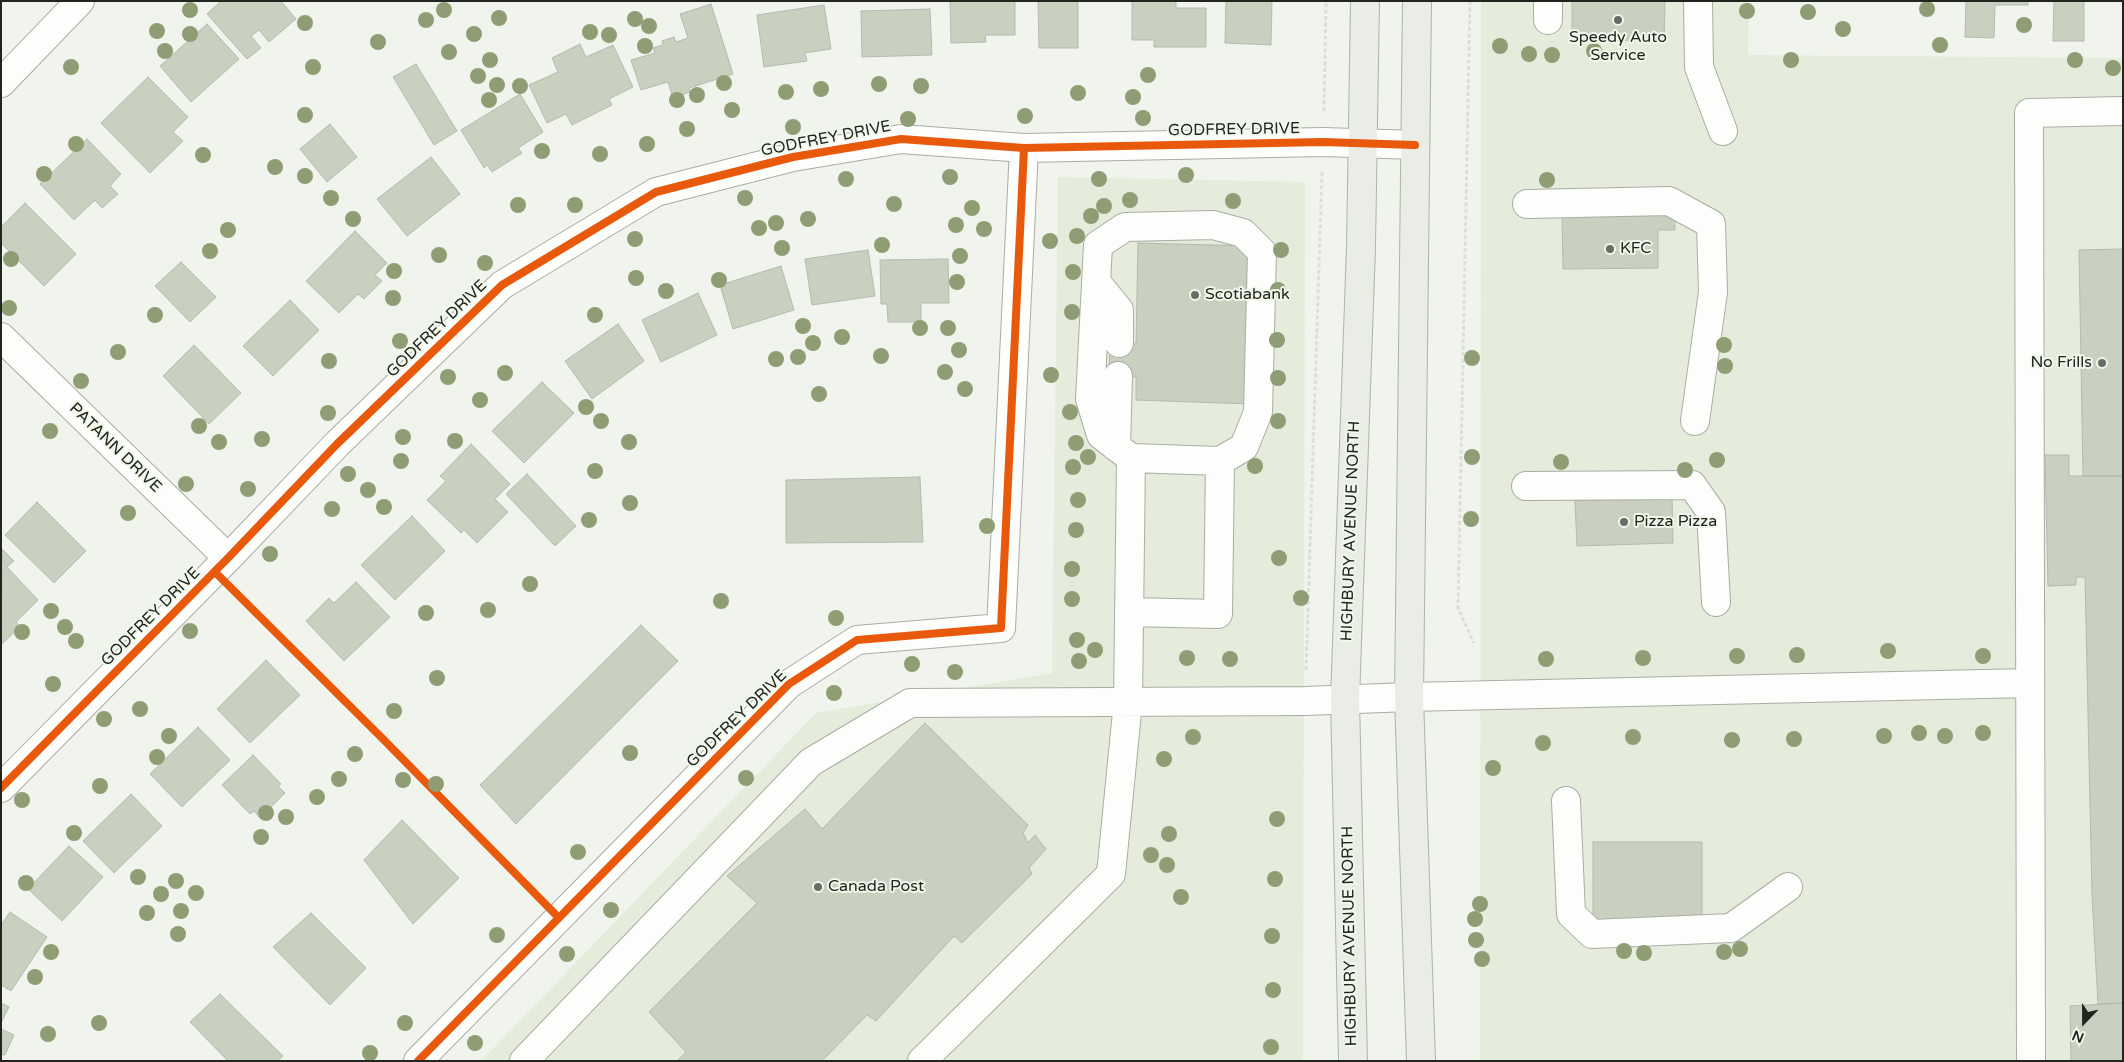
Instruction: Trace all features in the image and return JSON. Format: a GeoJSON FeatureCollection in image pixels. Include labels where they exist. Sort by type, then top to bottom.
{"type":"FeatureCollection","features":[{"type":"Feature","properties":{"kind":"main road","name":"HIGHBURY AVENUE NORTH"},"geometry":{"type":"LineString","coordinates":[[1353,1061],[1345,699],[1363,143],[1365,1]]}},
{"type":"Feature","properties":{"kind":"main road"},"geometry":{"type":"LineString","coordinates":[[1417,1],[1409,697],[1421,1061]]}},
{"type":"Feature","properties":{"kind":"street"},"geometry":{"type":"LineString","coordinates":[[1,83],[80,1]]}},
{"type":"Feature","properties":{"kind":"street"},"geometry":{"type":"LineString","coordinates":[[1698,1],[1699,67],[1723,130]]}},
{"type":"Feature","properties":{"kind":"street"},"geometry":{"type":"LineString","coordinates":[[2031,1061],[2029,113],[2123,111]]}},
{"type":"Feature","properties":{"kind":"street","name":"GODFREY DRIVE"},"geometry":{"type":"LineString","coordinates":[[1,788],[228,558],[337,444],[502,285],[656,192],[793,157],[901,139],[1024,148],[1324,142],[1415,145]]}},
{"type":"Feature","properties":{"kind":"street","name":"GODFREY DRIVE"},"geometry":{"type":"LineString","coordinates":[[418,1061],[789,684],[857,640],[1001,628],[1024,148]]}},
{"type":"Feature","properties":{"kind":"street"},"geometry":{"type":"LineString","coordinates":[[1527,204],[1669,201],[1710,224],[1713,292],[1695,421]]}},
{"type":"Feature","properties":{"kind":"street"},"geometry":{"type":"LineString","coordinates":[[1213,225],[1243,233],[1262,252],[1258,412],[1244,447],[1220,461],[1124,453],[1100,435],[1090,399],[1096,282],[1098,245],[1125,227],[1213,225]]}},
{"type":"Feature","properties":{"kind":"street"},"geometry":{"type":"LineString","coordinates":[[1096,282],[1119,310],[1118,343]]}},
{"type":"Feature","properties":{"kind":"street","name":"PATANN DRIVE"},"geometry":{"type":"LineString","coordinates":[[1,337],[228,558]]}},
{"type":"Feature","properties":{"kind":"street"},"geometry":{"type":"LineString","coordinates":[[922,1061],[1111,874],[1128,702],[1129,612],[1124,453],[1118,376]]}},
{"type":"Feature","properties":{"kind":"street"},"geometry":{"type":"LineString","coordinates":[[1129,612],[1218,614],[1220,461]]}},
{"type":"Feature","properties":{"kind":"street"},"geometry":{"type":"LineString","coordinates":[[1526,486],[1692,485],[1710,512],[1716,602]]}},
{"type":"Feature","properties":{"kind":"street"},"geometry":{"type":"LineString","coordinates":[[524,1061],[811,762],[910,703],[1305,701],[1409,697],[2029,684]]}},
{"type":"Feature","properties":{"kind":"street"},"geometry":{"type":"LineString","coordinates":[[1566,801],[1571,914],[1592,934],[1731,928],[1788,888]]}},
{"type":"Feature","properties":{"kind":"path"},"geometry":{"type":"LineString","coordinates":[[1305,701],[1324,142],[1326,1]]}},
{"type":"Feature","properties":{"kind":"path"},"geometry":{"type":"LineString","coordinates":[[1470,1],[1458,608],[1474,643]]}},
{"type":"Feature","properties":{"kind":"shaded area"},"geometry":{"type":"Polygon","coordinates":[[[1481,1],[1749,1],[1748,55],[2123,58],[2123,1061],[1480,1061],[1481,1]]]}},
{"type":"Feature","properties":{"kind":"shaded area"},"geometry":{"type":"Polygon","coordinates":[[[1058,177],[1305,182],[1303,1061],[481,1061],[816,713],[1052,673],[1058,177]]]}},
{"type":"Feature","properties":{"kind":"building"},"geometry":{"type":"Polygon","coordinates":[[[221,1],[281,1],[296,19],[269,42],[259,30],[251,36],[261,48],[247,59],[207,14],[221,1]]]}},
{"type":"Feature","properties":{"kind":"building"},"geometry":{"type":"Polygon","coordinates":[[[950,1],[1015,1],[1015,35],[985,35],[986,42],[951,43],[950,1]]]}},
{"type":"Feature","properties":{"kind":"building"},"geometry":{"type":"Polygon","coordinates":[[[1038,1],[1078,1],[1078,48],[1039,48],[1038,1]]]}},
{"type":"Feature","properties":{"kind":"building"},"geometry":{"type":"Polygon","coordinates":[[[1132,1],[1176,1],[1176,8],[1206,8],[1206,47],[1154,47],[1154,40],[1132,40],[1132,1]]]}},
{"type":"Feature","properties":{"kind":"building"},"geometry":{"type":"Polygon","coordinates":[[[1226,1],[1272,1],[1271,45],[1225,43],[1226,1]]]}},
{"type":"Feature","properties":{"kind":"building","name":"Speedy Auto Service"},"geometry":{"type":"Polygon","coordinates":[[[1572,1],[1665,1],[1664,41],[1572,39],[1572,1]]]}},
{"type":"Feature","properties":{"kind":"building"},"geometry":{"type":"Polygon","coordinates":[[[1966,1],[2028,1],[2028,5],[1995,5],[1994,38],[1965,37],[1966,1]]]}},
{"type":"Feature","properties":{"kind":"building"},"geometry":{"type":"Polygon","coordinates":[[[2054,1],[2084,1],[2084,41],[2053,41],[2054,1]]]}},
{"type":"Feature","properties":{"kind":"building"},"geometry":{"type":"Polygon","coordinates":[[[711,4],[733,74],[689,88],[690,92],[673,98],[668,82],[641,90],[631,60],[655,53],[653,48],[663,45],[662,41],[674,37],[676,42],[688,38],[680,14],[711,4]]]}},
{"type":"Feature","properties":{"kind":"building"},"geometry":{"type":"Polygon","coordinates":[[[824,5],[831,49],[805,53],[807,61],[764,67],[757,15],[824,5]]]}},
{"type":"Feature","properties":{"kind":"building"},"geometry":{"type":"Polygon","coordinates":[[[930,9],[932,55],[862,57],[861,11],[930,9]]]}},
{"type":"Feature","properties":{"kind":"building"},"geometry":{"type":"Polygon","coordinates":[[[207,24],[239,59],[191,102],[160,66],[207,24]]]}},
{"type":"Feature","properties":{"kind":"building"},"geometry":{"type":"Polygon","coordinates":[[[580,44],[586,57],[613,45],[633,87],[609,99],[612,105],[572,125],[566,114],[547,123],[529,85],[558,72],[552,58],[580,44]]]}},
{"type":"Feature","properties":{"kind":"building"},"geometry":{"type":"Polygon","coordinates":[[[416,64],[457,131],[434,145],[393,77],[416,64]]]}},
{"type":"Feature","properties":{"kind":"building"},"geometry":{"type":"Polygon","coordinates":[[[148,77],[188,117],[173,132],[183,141],[150,173],[101,123],[148,77]]]}},
{"type":"Feature","properties":{"kind":"building"},"geometry":{"type":"Polygon","coordinates":[[[520,94],[543,132],[518,148],[522,153],[492,172],[487,165],[484,168],[461,130],[520,94]]]}},
{"type":"Feature","properties":{"kind":"building"},"geometry":{"type":"Polygon","coordinates":[[[330,124],[357,157],[327,182],[300,149],[330,124]]]}},
{"type":"Feature","properties":{"kind":"building"},"geometry":{"type":"Polygon","coordinates":[[[87,139],[121,174],[110,186],[118,194],[102,208],[95,200],[74,220],[40,184],[87,139]]]}},
{"type":"Feature","properties":{"kind":"building"},"geometry":{"type":"Polygon","coordinates":[[[431,157],[460,194],[407,236],[377,199],[431,157]]]}},
{"type":"Feature","properties":{"kind":"building"},"geometry":{"type":"Polygon","coordinates":[[[25,203],[76,254],[44,286],[1,243],[1,227],[25,203]]]}},
{"type":"Feature","properties":{"kind":"building","name":"KFC"},"geometry":{"type":"Polygon","coordinates":[[[1675,212],[1675,230],[1658,230],[1658,268],[1563,269],[1562,213],[1675,212]]]}},
{"type":"Feature","properties":{"kind":"building"},"geometry":{"type":"Polygon","coordinates":[[[355,231],[387,263],[375,275],[382,281],[364,299],[358,294],[339,313],[306,281],[355,231]]]}},
{"type":"Feature","properties":{"kind":"building","name":"Scotiabank"},"geometry":{"type":"Polygon","coordinates":[[[1138,243],[1253,246],[1252,404],[1136,400],[1136,377],[1109,376],[1110,343],[1136,344],[1138,243]]]}},
{"type":"Feature","properties":{"kind":"building","name":"No Frills"},"geometry":{"type":"Polygon","coordinates":[[[2123,249],[2123,476],[2083,476],[2079,250],[2123,249]]]}},
{"type":"Feature","properties":{"kind":"building"},"geometry":{"type":"Polygon","coordinates":[[[868,250],[875,296],[812,305],[805,259],[868,250]]]}},
{"type":"Feature","properties":{"kind":"building"},"geometry":{"type":"Polygon","coordinates":[[[948,259],[949,303],[921,303],[921,322],[888,322],[887,304],[881,304],[880,260],[948,259]]]}},
{"type":"Feature","properties":{"kind":"building"},"geometry":{"type":"Polygon","coordinates":[[[181,262],[216,297],[190,322],[155,286],[181,262]]]}},
{"type":"Feature","properties":{"kind":"building"},"geometry":{"type":"Polygon","coordinates":[[[781,266],[794,310],[733,329],[720,285],[781,266]]]}},
{"type":"Feature","properties":{"kind":"building"},"geometry":{"type":"Polygon","coordinates":[[[698,293],[717,335],[661,362],[642,320],[698,293]]]}},
{"type":"Feature","properties":{"kind":"building"},"geometry":{"type":"Polygon","coordinates":[[[290,300],[319,330],[273,376],[243,346],[290,300]]]}},
{"type":"Feature","properties":{"kind":"building"},"geometry":{"type":"Polygon","coordinates":[[[618,324],[644,361],[592,399],[565,361],[618,324]]]}},
{"type":"Feature","properties":{"kind":"building"},"geometry":{"type":"Polygon","coordinates":[[[194,345],[241,393],[209,424],[163,376],[194,345]]]}},
{"type":"Feature","properties":{"kind":"building"},"geometry":{"type":"Polygon","coordinates":[[[542,382],[574,413],[524,463],[492,431],[542,382]]]}},
{"type":"Feature","properties":{"kind":"building"},"geometry":{"type":"Polygon","coordinates":[[[471,444],[510,484],[495,499],[508,512],[477,543],[464,530],[461,533],[427,500],[446,481],[440,476],[471,444]]]}},
{"type":"Feature","properties":{"kind":"building"},"geometry":{"type":"Polygon","coordinates":[[[2045,455],[2069,455],[2069,476],[2123,476],[2123,1003],[2098,1004],[2092,895],[2085,577],[2076,577],[2076,585],[2048,586],[2045,455]]]}},
{"type":"Feature","properties":{"kind":"building"},"geometry":{"type":"Polygon","coordinates":[[[527,474],[576,526],[555,546],[506,494],[527,474]]]}},
{"type":"Feature","properties":{"kind":"building"},"geometry":{"type":"Polygon","coordinates":[[[920,477],[923,542],[786,543],[786,480],[920,477]]]}},
{"type":"Feature","properties":{"kind":"building","name":"Pizza Pizza"},"geometry":{"type":"Polygon","coordinates":[[[1672,497],[1673,543],[1577,546],[1575,501],[1672,497]]]}},
{"type":"Feature","properties":{"kind":"building"},"geometry":{"type":"Polygon","coordinates":[[[37,502],[86,551],[54,583],[5,535],[37,502]]]}},
{"type":"Feature","properties":{"kind":"building"},"geometry":{"type":"Polygon","coordinates":[[[412,516],[445,551],[395,600],[361,565],[412,516]]]}},
{"type":"Feature","properties":{"kind":"building"},"geometry":{"type":"Polygon","coordinates":[[[2,549],[14,561],[7,567],[38,600],[16,622],[20,627],[1,645],[2,549]]]}},
{"type":"Feature","properties":{"kind":"building"},"geometry":{"type":"Polygon","coordinates":[[[356,582],[390,617],[344,661],[306,621],[329,598],[334,603],[356,582]]]}},
{"type":"Feature","properties":{"kind":"building"},"geometry":{"type":"Polygon","coordinates":[[[641,625],[678,661],[516,824],[480,785],[641,625]]]}},
{"type":"Feature","properties":{"kind":"building"},"geometry":{"type":"Polygon","coordinates":[[[266,660],[300,695],[250,743],[217,709],[266,660]]]}},
{"type":"Feature","properties":{"kind":"building"},"geometry":{"type":"Polygon","coordinates":[[[925,723],[1028,825],[1023,833],[1028,843],[1035,835],[1046,849],[1029,868],[1032,874],[962,943],[954,936],[876,1021],[867,1015],[822,1061],[677,1061],[686,1052],[649,1012],[757,903],[727,876],[805,809],[822,829],[925,723]]]}},
{"type":"Feature","properties":{"kind":"building"},"geometry":{"type":"Polygon","coordinates":[[[198,727],[230,760],[182,807],[150,774],[198,727]]]}},
{"type":"Feature","properties":{"kind":"building"},"geometry":{"type":"Polygon","coordinates":[[[253,755],[281,784],[278,786],[285,793],[260,818],[254,811],[250,814],[222,785],[253,755]]]}},
{"type":"Feature","properties":{"kind":"building"},"geometry":{"type":"Polygon","coordinates":[[[131,794],[162,826],[114,873],[83,841],[131,794]]]}},
{"type":"Feature","properties":{"kind":"building"},"geometry":{"type":"Polygon","coordinates":[[[402,820],[459,878],[413,924],[364,860],[402,820]]]}},
{"type":"Feature","properties":{"kind":"building"},"geometry":{"type":"Polygon","coordinates":[[[1593,842],[1702,842],[1702,927],[1593,927],[1593,842]]]}},
{"type":"Feature","properties":{"kind":"building"},"geometry":{"type":"Polygon","coordinates":[[[69,846],[103,877],[62,921],[28,889],[69,846]]]}},
{"type":"Feature","properties":{"kind":"building"},"geometry":{"type":"Polygon","coordinates":[[[10,912],[47,937],[11,991],[1,985],[1,925],[10,912]]]}},
{"type":"Feature","properties":{"kind":"building"},"geometry":{"type":"Polygon","coordinates":[[[311,913],[366,968],[330,1005],[273,947],[311,913]]]}},
{"type":"Feature","properties":{"kind":"building"},"geometry":{"type":"Polygon","coordinates":[[[220,994],[283,1056],[278,1061],[228,1061],[190,1022],[220,994]]]}},
{"type":"Feature","properties":{"kind":"building"},"geometry":{"type":"Polygon","coordinates":[[[1,1003],[9,1007],[1,1023],[1,1003]]]}},
{"type":"Feature","properties":{"kind":"building"},"geometry":{"type":"Polygon","coordinates":[[[2123,1003],[2123,1061],[2071,1061],[2070,1006],[2123,1003]]]}},
{"type":"Feature","properties":{"kind":"building"},"geometry":{"type":"Polygon","coordinates":[[[1,1029],[14,1035],[5,1055],[1,1054],[1,1029]]]}},
{"type":"Feature","properties":{"kind":"cycle path"},"geometry":{"type":"LineString","coordinates":[[1,788],[228,558],[337,444],[502,285],[656,192],[793,157],[901,139],[1024,148],[1323,142],[1415,145]]}},
{"type":"Feature","properties":{"kind":"cycle path"},"geometry":{"type":"LineString","coordinates":[[418,1061],[789,684],[857,640],[1001,628],[1024,148]]}},
{"type":"Feature","properties":{"kind":"cycle path"},"geometry":{"type":"LineString","coordinates":[[215,572],[559,918]]}},
{"type":"Feature","properties":{"kind":"place","name":"Speedy Auto Service"},"geometry":{"type":"Point","coordinates":[1618,20]}},
{"type":"Feature","properties":{"kind":"place","name":"KFC"},"geometry":{"type":"Point","coordinates":[1610,249]}},
{"type":"Feature","properties":{"kind":"place","name":"Scotiabank"},"geometry":{"type":"Point","coordinates":[1195,295]}},
{"type":"Feature","properties":{"kind":"place","name":"No Frills"},"geometry":{"type":"Point","coordinates":[2102,363]}},
{"type":"Feature","properties":{"kind":"place","name":"Pizza Pizza"},"geometry":{"type":"Point","coordinates":[1624,522]}},
{"type":"Feature","properties":{"kind":"place","name":"Canada Post"},"geometry":{"type":"Point","coordinates":[818,887]}}]}
